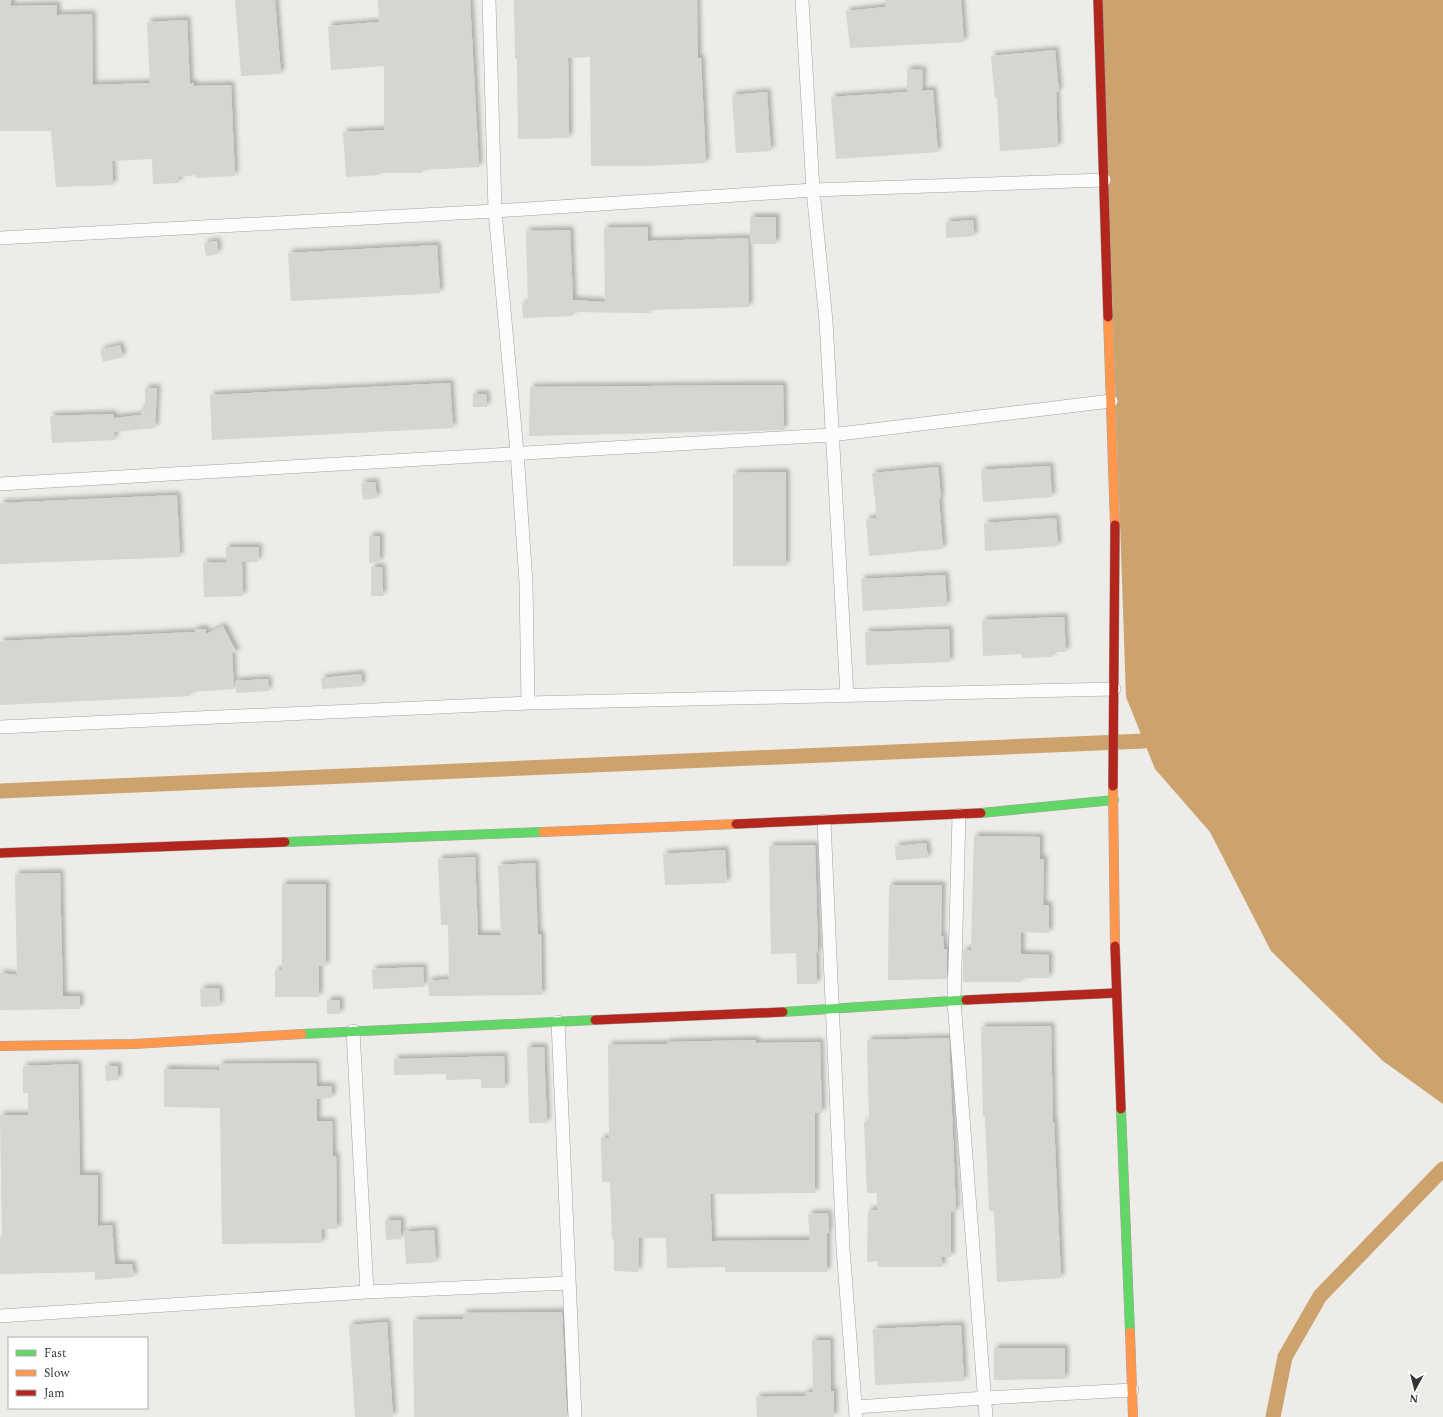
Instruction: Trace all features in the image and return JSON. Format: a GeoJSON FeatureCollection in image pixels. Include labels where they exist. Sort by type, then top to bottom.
{"type":"FeatureCollection","features":[{"type":"Feature","properties":{"kind":"street"},"geometry":{"type":"LineString","coordinates":[[489,0],[495,211],[517,452],[528,617],[528,703]]}},
{"type":"Feature","properties":{"kind":"street"},"geometry":{"type":"LineString","coordinates":[[802,0],[813,190],[826,321],[831,435],[847,696]]}},
{"type":"Feature","properties":{"kind":"street"},"geometry":{"type":"LineString","coordinates":[[1098,0],[1115,524],[1114,800],[1116,993],[1133,1417]]}},
{"type":"Feature","properties":{"kind":"street"},"geometry":{"type":"LineString","coordinates":[[0,238],[495,211],[813,190],[1104,180]]}},
{"type":"Feature","properties":{"kind":"street"},"geometry":{"type":"LineString","coordinates":[[0,484],[517,452],[831,435],[1111,401]]}},
{"type":"Feature","properties":{"kind":"street"},"geometry":{"type":"LineString","coordinates":[[0,727],[528,703],[1114,689]]}},
{"type":"Feature","properties":{"kind":"street"},"geometry":{"type":"LineString","coordinates":[[0,853],[824,821],[959,814],[1114,800]]}},
{"type":"Feature","properties":{"kind":"street"},"geometry":{"type":"LineString","coordinates":[[959,814],[954,1001],[986,1417]]}},
{"type":"Feature","properties":{"kind":"street"},"geometry":{"type":"LineString","coordinates":[[824,821],[843,1248],[856,1412],[985,1398],[1132,1390]]}},
{"type":"Feature","properties":{"kind":"street"},"geometry":{"type":"LineString","coordinates":[[0,1046],[134,1044],[353,1031],[833,1010],[954,1001],[1116,993]]}},
{"type":"Feature","properties":{"kind":"street"},"geometry":{"type":"LineString","coordinates":[[558,1022],[575,1417]]}},
{"type":"Feature","properties":{"kind":"street"},"geometry":{"type":"LineString","coordinates":[[353,1031],[367,1292]]}},
{"type":"Feature","properties":{"kind":"street"},"geometry":{"type":"LineString","coordinates":[[0,1316],[367,1292],[570,1283]]}},
{"type":"Feature","properties":{"kind":"shaded area"},"geometry":{"type":"Polygon","coordinates":[[[1102,0],[1443,0],[1443,1104],[1383,1061],[1271,951],[1210,832],[1155,769],[1126,697],[1102,0]]]}},
{"type":"Feature","properties":{"kind":"building"},"geometry":{"type":"Polygon","coordinates":[[[0,0],[11,0],[11,6],[57,5],[57,15],[92,14],[93,85],[150,83],[147,22],[187,20],[190,84],[194,83],[194,86],[231,85],[235,176],[196,178],[196,175],[178,177],[179,183],[153,184],[152,159],[112,161],[113,185],[56,187],[51,131],[0,131],[0,0]]]}},
{"type":"Feature","properties":{"kind":"building"},"geometry":{"type":"Polygon","coordinates":[[[235,0],[275,0],[281,74],[241,76],[235,0]]]}},
{"type":"Feature","properties":{"kind":"building"},"geometry":{"type":"Polygon","coordinates":[[[378,0],[470,0],[479,167],[422,170],[422,173],[380,173],[380,175],[346,177],[343,132],[384,130],[384,66],[331,70],[328,26],[379,22],[378,0]]]}},
{"type":"Feature","properties":{"kind":"building"},"geometry":{"type":"Polygon","coordinates":[[[514,0],[697,0],[698,58],[701,58],[706,163],[642,166],[591,166],[590,57],[568,58],[569,138],[518,139],[517,59],[515,59],[514,0]]]}},
{"type":"Feature","properties":{"kind":"building"},"geometry":{"type":"Polygon","coordinates":[[[885,0],[961,0],[964,42],[850,48],[846,11],[885,7],[885,0]]]}},
{"type":"Feature","properties":{"kind":"building"},"geometry":{"type":"Polygon","coordinates":[[[1055,50],[1059,92],[1056,92],[1058,147],[1000,151],[997,98],[995,98],[991,56],[1055,50]]]}},
{"type":"Feature","properties":{"kind":"building"},"geometry":{"type":"Polygon","coordinates":[[[907,69],[923,70],[922,91],[933,90],[938,152],[836,159],[831,97],[907,92],[907,69]]]}},
{"type":"Feature","properties":{"kind":"building"},"geometry":{"type":"Polygon","coordinates":[[[767,92],[771,151],[736,153],[732,95],[767,92]]]}},
{"type":"Feature","properties":{"kind":"building"},"geometry":{"type":"Polygon","coordinates":[[[750,217],[776,217],[776,244],[750,244],[750,217]]]}},
{"type":"Feature","properties":{"kind":"building"},"geometry":{"type":"Polygon","coordinates":[[[973,220],[974,236],[946,238],[946,222],[973,220]]]}},
{"type":"Feature","properties":{"kind":"building"},"geometry":{"type":"Polygon","coordinates":[[[648,227],[648,241],[748,238],[749,307],[649,310],[650,313],[573,312],[573,316],[523,318],[522,303],[528,303],[526,231],[570,230],[573,300],[605,302],[604,228],[648,227]]]}},
{"type":"Feature","properties":{"kind":"building"},"geometry":{"type":"Polygon","coordinates":[[[217,241],[218,254],[206,256],[204,243],[217,241]]]}},
{"type":"Feature","properties":{"kind":"building"},"geometry":{"type":"Polygon","coordinates":[[[437,245],[440,293],[291,301],[288,253],[437,245]]]}},
{"type":"Feature","properties":{"kind":"building"},"geometry":{"type":"Polygon","coordinates":[[[120,345],[123,357],[103,362],[100,350],[120,345]]]}},
{"type":"Feature","properties":{"kind":"building"},"geometry":{"type":"Polygon","coordinates":[[[450,383],[453,428],[212,440],[210,395],[450,383]]]}},
{"type":"Feature","properties":{"kind":"building"},"geometry":{"type":"Polygon","coordinates":[[[783,385],[784,430],[529,436],[530,387],[783,385]]]}},
{"type":"Feature","properties":{"kind":"building"},"geometry":{"type":"Polygon","coordinates":[[[145,388],[157,388],[155,428],[114,432],[115,440],[52,443],[50,416],[113,414],[114,418],[141,415],[141,409],[145,409],[145,388]]]}},
{"type":"Feature","properties":{"kind":"building"},"geometry":{"type":"Polygon","coordinates":[[[473,394],[486,394],[487,407],[473,407],[473,394]]]}},
{"type":"Feature","properties":{"kind":"building"},"geometry":{"type":"Polygon","coordinates":[[[1050,466],[1052,497],[983,502],[981,470],[1050,466]]]}},
{"type":"Feature","properties":{"kind":"building"},"geometry":{"type":"Polygon","coordinates":[[[938,467],[943,549],[869,556],[866,519],[877,518],[872,473],[938,467]]]}},
{"type":"Feature","properties":{"kind":"building"},"geometry":{"type":"Polygon","coordinates":[[[786,472],[786,566],[733,566],[733,473],[786,472]]]}},
{"type":"Feature","properties":{"kind":"building"},"geometry":{"type":"Polygon","coordinates":[[[375,482],[377,498],[363,500],[361,483],[375,482]]]}},
{"type":"Feature","properties":{"kind":"building"},"geometry":{"type":"Polygon","coordinates":[[[177,495],[180,557],[0,564],[0,503],[177,495]]]}},
{"type":"Feature","properties":{"kind":"building"},"geometry":{"type":"Polygon","coordinates":[[[1056,518],[1058,546],[985,551],[984,523],[1056,518]]]}},
{"type":"Feature","properties":{"kind":"building"},"geometry":{"type":"Polygon","coordinates":[[[369,536],[380,536],[380,562],[369,563],[369,536]]]}},
{"type":"Feature","properties":{"kind":"building"},"geometry":{"type":"Polygon","coordinates":[[[226,547],[259,547],[258,562],[242,562],[243,596],[204,597],[203,562],[226,563],[226,547]]]}},
{"type":"Feature","properties":{"kind":"building"},"geometry":{"type":"Polygon","coordinates":[[[371,567],[382,567],[383,596],[371,596],[371,567]]]}},
{"type":"Feature","properties":{"kind":"building"},"geometry":{"type":"Polygon","coordinates":[[[945,575],[947,606],[863,611],[861,579],[945,575]]]}},
{"type":"Feature","properties":{"kind":"building"},"geometry":{"type":"Polygon","coordinates":[[[1064,617],[1066,652],[1052,652],[1052,657],[1022,658],[1021,654],[983,656],[982,620],[1064,617]]]}},
{"type":"Feature","properties":{"kind":"building"},"geometry":{"type":"Polygon","coordinates":[[[223,626],[237,653],[232,653],[234,689],[190,692],[190,696],[0,705],[0,641],[195,632],[195,629],[206,629],[206,634],[223,626]]]}},
{"type":"Feature","properties":{"kind":"building"},"geometry":{"type":"Polygon","coordinates":[[[949,629],[950,662],[866,665],[865,632],[949,629]]]}},
{"type":"Feature","properties":{"kind":"building"},"geometry":{"type":"Polygon","coordinates":[[[361,674],[362,686],[322,689],[321,678],[361,674]]]}},
{"type":"Feature","properties":{"kind":"building"},"geometry":{"type":"Polygon","coordinates":[[[268,679],[269,691],[236,693],[235,681],[268,679]]]}},
{"type":"Feature","properties":{"kind":"building"},"geometry":{"type":"Polygon","coordinates":[[[974,836],[1040,837],[1040,859],[1044,859],[1043,905],[1049,905],[1049,933],[1021,932],[1021,954],[1049,955],[1049,978],[1021,978],[1021,982],[963,982],[963,950],[971,950],[974,836]]]}},
{"type":"Feature","properties":{"kind":"building"},"geometry":{"type":"Polygon","coordinates":[[[926,843],[928,858],[896,860],[895,846],[926,843]]]}},
{"type":"Feature","properties":{"kind":"building"},"geometry":{"type":"Polygon","coordinates":[[[815,845],[818,952],[816,953],[817,984],[797,984],[796,953],[771,954],[769,846],[815,845]]]}},
{"type":"Feature","properties":{"kind":"building"},"geometry":{"type":"Polygon","coordinates":[[[725,850],[727,883],[665,885],[663,854],[725,850]]]}},
{"type":"Feature","properties":{"kind":"building"},"geometry":{"type":"Polygon","coordinates":[[[475,857],[478,935],[501,935],[498,865],[535,863],[538,934],[541,934],[542,995],[429,996],[428,981],[449,979],[448,925],[441,925],[438,859],[475,857]]]}},
{"type":"Feature","properties":{"kind":"building"},"geometry":{"type":"Polygon","coordinates":[[[60,873],[63,996],[80,996],[80,1009],[0,1010],[0,973],[17,975],[15,874],[60,873]]]}},
{"type":"Feature","properties":{"kind":"building"},"geometry":{"type":"Polygon","coordinates":[[[282,884],[326,884],[326,966],[319,966],[319,997],[275,997],[275,970],[282,970],[282,884]]]}},
{"type":"Feature","properties":{"kind":"building"},"geometry":{"type":"Polygon","coordinates":[[[889,885],[942,885],[941,936],[943,936],[944,949],[947,950],[947,979],[888,980],[889,885]]]}},
{"type":"Feature","properties":{"kind":"building"},"geometry":{"type":"Polygon","coordinates":[[[423,967],[424,987],[373,989],[372,969],[423,967]]]}},
{"type":"Feature","properties":{"kind":"building"},"geometry":{"type":"Polygon","coordinates":[[[219,988],[220,1006],[201,1007],[200,989],[219,988]]]}},
{"type":"Feature","properties":{"kind":"building"},"geometry":{"type":"Polygon","coordinates":[[[327,1000],[340,1000],[340,1014],[327,1014],[327,1000]]]}},
{"type":"Feature","properties":{"kind":"building"},"geometry":{"type":"Polygon","coordinates":[[[1051,1026],[1053,1122],[1061,1278],[997,1282],[994,1211],[989,1211],[985,1116],[983,1116],[981,1027],[1051,1026]]]}},
{"type":"Feature","properties":{"kind":"building"},"geometry":{"type":"Polygon","coordinates":[[[949,1038],[956,1212],[951,1212],[951,1257],[942,1257],[942,1267],[878,1267],[878,1261],[867,1262],[868,1210],[877,1210],[877,1193],[867,1193],[864,1122],[869,1121],[867,1040],[949,1038]]]}},
{"type":"Feature","properties":{"kind":"building"},"geometry":{"type":"Polygon","coordinates":[[[756,1040],[756,1043],[820,1042],[822,1113],[815,1113],[815,1193],[710,1194],[712,1241],[810,1240],[808,1214],[828,1213],[829,1233],[827,1233],[827,1272],[725,1272],[725,1267],[667,1268],[666,1238],[639,1238],[638,1272],[614,1271],[614,1239],[612,1239],[610,1182],[602,1182],[601,1138],[609,1138],[608,1045],[756,1040]]]}},
{"type":"Feature","properties":{"kind":"building"},"geometry":{"type":"Polygon","coordinates":[[[527,1047],[544,1047],[547,1123],[529,1123],[527,1047]]]}},
{"type":"Feature","properties":{"kind":"building"},"geometry":{"type":"Polygon","coordinates":[[[504,1056],[505,1088],[481,1088],[481,1079],[446,1080],[446,1074],[394,1075],[394,1059],[504,1056]]]}},
{"type":"Feature","properties":{"kind":"building"},"geometry":{"type":"Polygon","coordinates":[[[316,1063],[317,1086],[332,1086],[332,1098],[317,1099],[317,1121],[332,1121],[333,1156],[336,1156],[337,1229],[321,1229],[322,1243],[222,1244],[220,1108],[164,1107],[164,1069],[219,1070],[219,1064],[316,1063]]]}},
{"type":"Feature","properties":{"kind":"building"},"geometry":{"type":"Polygon","coordinates":[[[78,1064],[80,1175],[98,1175],[98,1226],[112,1225],[115,1264],[132,1264],[134,1277],[95,1280],[95,1272],[0,1274],[0,1237],[2,1237],[0,1115],[28,1115],[28,1093],[23,1093],[23,1066],[78,1064]]]}},
{"type":"Feature","properties":{"kind":"building"},"geometry":{"type":"Polygon","coordinates":[[[105,1066],[118,1066],[118,1080],[106,1081],[105,1066]]]}},
{"type":"Feature","properties":{"kind":"building"},"geometry":{"type":"Polygon","coordinates":[[[385,1220],[401,1220],[401,1239],[386,1240],[385,1220]]]}},
{"type":"Feature","properties":{"kind":"building"},"geometry":{"type":"Polygon","coordinates":[[[434,1230],[436,1262],[406,1264],[404,1232],[434,1230]]]}},
{"type":"Feature","properties":{"kind":"building"},"geometry":{"type":"Polygon","coordinates":[[[562,1312],[567,1417],[414,1417],[413,1320],[463,1319],[463,1313],[562,1312]]]}},
{"type":"Feature","properties":{"kind":"building"},"geometry":{"type":"Polygon","coordinates":[[[387,1322],[393,1417],[355,1417],[349,1325],[387,1322]]]}},
{"type":"Feature","properties":{"kind":"building"},"geometry":{"type":"Polygon","coordinates":[[[961,1325],[964,1381],[875,1385],[873,1329],[961,1325]]]}},
{"type":"Feature","properties":{"kind":"building"},"geometry":{"type":"Polygon","coordinates":[[[812,1340],[830,1340],[831,1391],[834,1391],[834,1417],[757,1417],[756,1397],[805,1396],[805,1392],[813,1392],[812,1340]]]}},
{"type":"Feature","properties":{"kind":"building"},"geometry":{"type":"Polygon","coordinates":[[[994,1348],[1065,1348],[1065,1379],[994,1380],[994,1348]]]}},
{"type":"Feature","properties":{"kind":"waterway"},"geometry":{"type":"LineString","coordinates":[[0,791],[1144,741]]}},
{"type":"Feature","properties":{"kind":"waterway"},"geometry":{"type":"LineString","coordinates":[[1273,1417],[1285,1357],[1320,1296],[1443,1169]]}},
{"type":"Feature","properties":{"kind":"traffic: fast"},"geometry":{"type":"LineString","coordinates":[[981,813],[1114,800]]}},
{"type":"Feature","properties":{"kind":"traffic: fast"},"geometry":{"type":"LineString","coordinates":[[285,842],[543,832]]}},
{"type":"Feature","properties":{"kind":"traffic: fast"},"geometry":{"type":"LineString","coordinates":[[783,1012],[966,1000]]}},
{"type":"Feature","properties":{"kind":"traffic: fast"},"geometry":{"type":"LineString","coordinates":[[302,1034],[595,1020]]}},
{"type":"Feature","properties":{"kind":"traffic: fast"},"geometry":{"type":"LineString","coordinates":[[1121,1109],[1130,1332]]}},
{"type":"Feature","properties":{"kind":"traffic: slow"},"geometry":{"type":"LineString","coordinates":[[1108,317],[1115,525]]}},
{"type":"Feature","properties":{"kind":"traffic: slow"},"geometry":{"type":"LineString","coordinates":[[1113,786],[1115,946]]}},
{"type":"Feature","properties":{"kind":"traffic: slow"},"geometry":{"type":"LineString","coordinates":[[543,832],[736,824]]}},
{"type":"Feature","properties":{"kind":"traffic: slow"},"geometry":{"type":"LineString","coordinates":[[0,1046],[134,1044],[302,1034]]}},
{"type":"Feature","properties":{"kind":"traffic: slow"},"geometry":{"type":"LineString","coordinates":[[1130,1332],[1133,1417]]}},
{"type":"Feature","properties":{"kind":"traffic: jam"},"geometry":{"type":"LineString","coordinates":[[1098,0],[1108,317]]}},
{"type":"Feature","properties":{"kind":"traffic: jam"},"geometry":{"type":"LineString","coordinates":[[1113,786],[1115,525]]}},
{"type":"Feature","properties":{"kind":"traffic: jam"},"geometry":{"type":"LineString","coordinates":[[736,824],[981,813]]}},
{"type":"Feature","properties":{"kind":"traffic: jam"},"geometry":{"type":"LineString","coordinates":[[0,853],[285,842]]}},
{"type":"Feature","properties":{"kind":"traffic: jam"},"geometry":{"type":"LineString","coordinates":[[1115,946],[1121,1109]]}},
{"type":"Feature","properties":{"kind":"traffic: jam"},"geometry":{"type":"LineString","coordinates":[[966,1000],[1116,993]]}},
{"type":"Feature","properties":{"kind":"traffic: jam"},"geometry":{"type":"LineString","coordinates":[[595,1020],[783,1012]]}}]}
